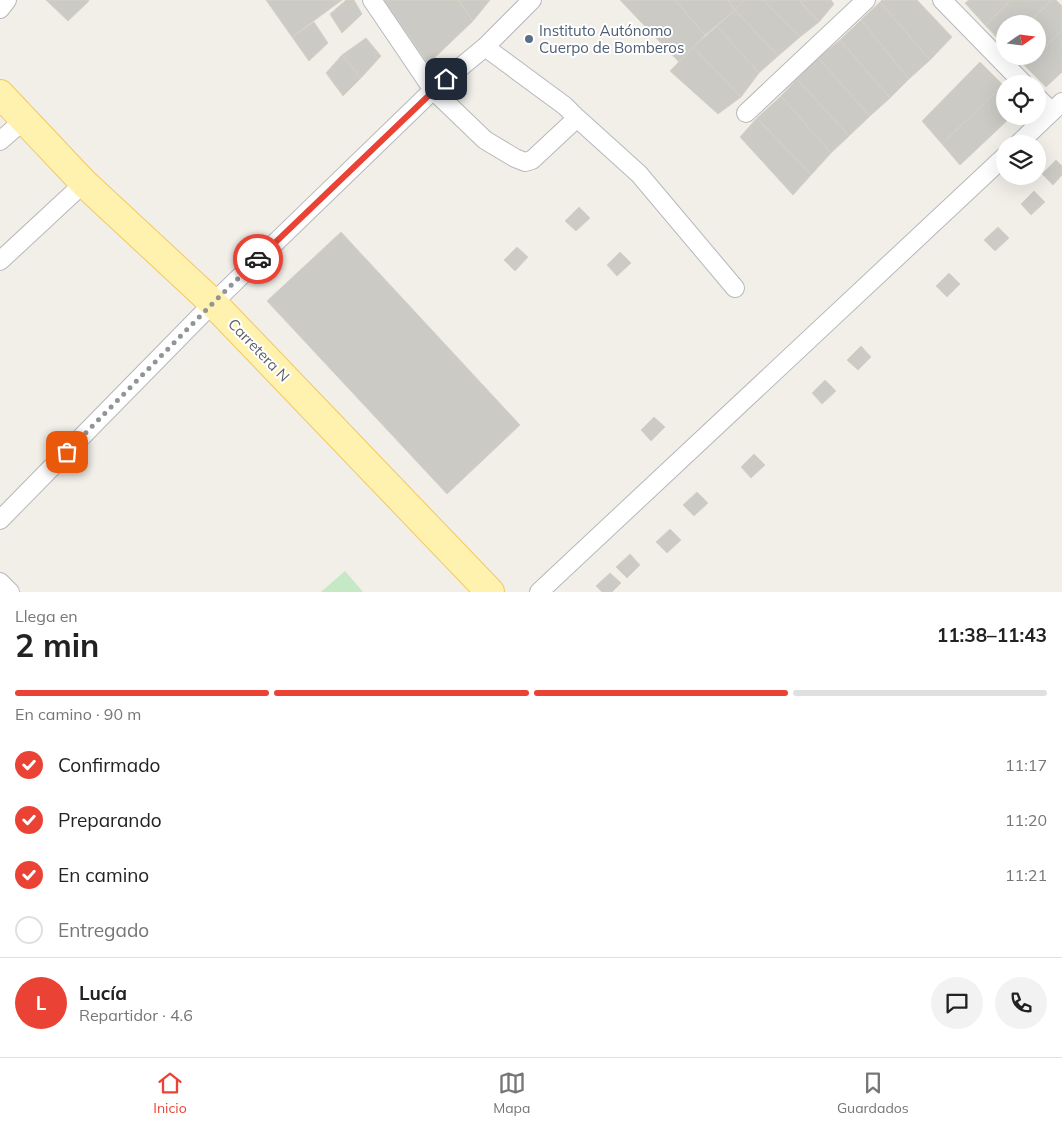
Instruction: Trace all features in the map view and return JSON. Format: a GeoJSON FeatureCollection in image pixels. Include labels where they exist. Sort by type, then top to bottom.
{"type":"FeatureCollection","features":[{"type":"Feature","properties":{"kind":"main road","name":"Carretera N"},"geometry":{"type":"LineString","coordinates":[[0,94],[84,184],[213,303],[490,592]]}},
{"type":"Feature","properties":{"kind":"street"},"geometry":{"type":"LineString","coordinates":[[0,8],[7,0]]}},
{"type":"Feature","properties":{"kind":"street"},"geometry":{"type":"LineString","coordinates":[[372,0],[433,90],[486,140],[515,158],[525,162],[532,160],[577,118]]}},
{"type":"Feature","properties":{"kind":"street"},"geometry":{"type":"LineString","coordinates":[[0,520],[213,303],[433,90],[485,47],[532,0]]}},
{"type":"Feature","properties":{"kind":"street"},"geometry":{"type":"LineString","coordinates":[[746,113],[866,0]]}},
{"type":"Feature","properties":{"kind":"street"},"geometry":{"type":"LineString","coordinates":[[942,0],[1015,75]]}},
{"type":"Feature","properties":{"kind":"street"},"geometry":{"type":"LineString","coordinates":[[485,47],[565,106],[639,174],[735,288]]}},
{"type":"Feature","properties":{"kind":"street"},"geometry":{"type":"LineString","coordinates":[[1027,135],[1057,107]]}},
{"type":"Feature","properties":{"kind":"street"},"geometry":{"type":"LineString","coordinates":[[0,141],[24,120]]}},
{"type":"Feature","properties":{"kind":"street"},"geometry":{"type":"LineString","coordinates":[[539,592],[996,164]]}},
{"type":"Feature","properties":{"kind":"street"},"geometry":{"type":"LineString","coordinates":[[0,261],[84,184]]}},
{"type":"Feature","properties":{"kind":"street"},"geometry":{"type":"LineString","coordinates":[[0,582],[10,592]]}},
{"type":"Feature","properties":{"kind":"green space"},"geometry":{"type":"Polygon","coordinates":[[[345,571],[363,592],[321,592],[345,571]]]}},
{"type":"Feature","properties":{"kind":"building"},"geometry":{"type":"Polygon","coordinates":[[[46,0],[88,0],[89,1],[68,21],[46,0]]]}},
{"type":"Feature","properties":{"kind":"building"},"geometry":{"type":"Polygon","coordinates":[[[266,0],[342,0],[292,37],[266,0]]]}},
{"type":"Feature","properties":{"kind":"building"},"geometry":{"type":"Polygon","coordinates":[[[346,0],[354,0],[362,14],[342,33],[330,14],[346,0]]]}},
{"type":"Feature","properties":{"kind":"building"},"geometry":{"type":"Polygon","coordinates":[[[384,0],[458,0],[473,21],[428,64],[384,0]]]}},
{"type":"Feature","properties":{"kind":"building"},"geometry":{"type":"Polygon","coordinates":[[[458,0],[490,0],[473,21],[458,0]]]}},
{"type":"Feature","properties":{"kind":"building"},"geometry":{"type":"Polygon","coordinates":[[[620,0],[675,0],[705,35],[679,62],[620,0]]]}},
{"type":"Feature","properties":{"kind":"building"},"geometry":{"type":"Polygon","coordinates":[[[675,0],[728,0],[735,10],[705,35],[675,0]]]}},
{"type":"Feature","properties":{"kind":"building"},"geometry":{"type":"Polygon","coordinates":[[[728,0],[745,0],[735,10],[728,0]]]}},
{"type":"Feature","properties":{"kind":"building"},"geometry":{"type":"Polygon","coordinates":[[[745,0],[763,0],[800,37],[778,56],[735,10],[745,0]]]}},
{"type":"Feature","properties":{"kind":"building"},"geometry":{"type":"Polygon","coordinates":[[[763,0],[799,0],[819,22],[800,37],[763,0]]]}},
{"type":"Feature","properties":{"kind":"building"},"geometry":{"type":"Polygon","coordinates":[[[799,0],[831,0],[834,4],[819,22],[799,0]]]}},
{"type":"Feature","properties":{"kind":"building"},"geometry":{"type":"Polygon","coordinates":[[[882,0],[917,0],[952,37],[930,60],[880,2],[882,0]]]}},
{"type":"Feature","properties":{"kind":"building"},"geometry":{"type":"Polygon","coordinates":[[[969,0],[1011,0],[985,25],[965,3],[969,0]]]}},
{"type":"Feature","properties":{"kind":"building"},"geometry":{"type":"Polygon","coordinates":[[[1011,0],[1052,0],[1036,15],[996,15],[996,37],[985,25],[1011,0]]]}},
{"type":"Feature","properties":{"kind":"building"},"geometry":{"type":"Polygon","coordinates":[[[1052,0],[1056,0],[1062,6],[1062,30],[1046,46],[1046,15],[1036,15],[1052,0]]]}},
{"type":"Feature","properties":{"kind":"building"},"geometry":{"type":"Polygon","coordinates":[[[880,2],[930,60],[909,79],[861,20],[880,2]]]}},
{"type":"Feature","properties":{"kind":"building"},"geometry":{"type":"Polygon","coordinates":[[[735,10],[778,56],[759,73],[717,26],[735,10]]]}},
{"type":"Feature","properties":{"kind":"building"},"geometry":{"type":"Polygon","coordinates":[[[861,20],[909,79],[890,98],[840,40],[861,20]]]}},
{"type":"Feature","properties":{"kind":"building"},"geometry":{"type":"Polygon","coordinates":[[[314,22],[328,43],[309,61],[292,37],[314,22]]]}},
{"type":"Feature","properties":{"kind":"building"},"geometry":{"type":"Polygon","coordinates":[[[717,26],[759,73],[741,97],[693,47],[717,26]]]}},
{"type":"Feature","properties":{"kind":"building"},"geometry":{"type":"Polygon","coordinates":[[[1062,30],[1062,72],[1046,87],[1046,75],[1034,75],[1025,66],[1046,65],[1046,46],[1062,30]]]}},
{"type":"Feature","properties":{"kind":"building"},"geometry":{"type":"Polygon","coordinates":[[[366,38],[381,56],[361,78],[342,55],[366,38]]]}},
{"type":"Feature","properties":{"kind":"building"},"geometry":{"type":"Polygon","coordinates":[[[840,40],[890,98],[870,116],[818,58],[840,40]]]}},
{"type":"Feature","properties":{"kind":"building"},"geometry":{"type":"Polygon","coordinates":[[[693,47],[741,97],[718,114],[670,71],[693,47]]]}},
{"type":"Feature","properties":{"kind":"building"},"geometry":{"type":"Polygon","coordinates":[[[342,55],[361,78],[343,96],[326,73],[342,55]]]}},
{"type":"Feature","properties":{"kind":"building"},"geometry":{"type":"Polygon","coordinates":[[[818,58],[870,116],[849,136],[797,79],[818,58]]]}},
{"type":"Feature","properties":{"kind":"building"},"geometry":{"type":"Polygon","coordinates":[[[980,62],[996,78],[996,92],[942,144],[922,121],[980,62]]]}},
{"type":"Feature","properties":{"kind":"building"},"geometry":{"type":"Polygon","coordinates":[[[797,79],[849,136],[831,153],[781,96],[797,79]]]}},
{"type":"Feature","properties":{"kind":"building"},"geometry":{"type":"Polygon","coordinates":[[[996,92],[996,125],[1002,125],[960,165],[942,144],[996,92]]]}},
{"type":"Feature","properties":{"kind":"building"},"geometry":{"type":"Polygon","coordinates":[[[781,96],[831,153],[811,175],[757,118],[781,96]]]}},
{"type":"Feature","properties":{"kind":"building"},"geometry":{"type":"Polygon","coordinates":[[[757,118],[811,175],[793,195],[740,137],[757,118]]]}},
{"type":"Feature","properties":{"kind":"building"},"geometry":{"type":"Polygon","coordinates":[[[1056,160],[1062,166],[1062,175],[1053,185],[1046,178],[1046,170],[1056,160]]]}},
{"type":"Feature","properties":{"kind":"building"},"geometry":{"type":"Polygon","coordinates":[[[1034,191],[1045,202],[1031,215],[1021,204],[1034,191]]]}},
{"type":"Feature","properties":{"kind":"building"},"geometry":{"type":"Polygon","coordinates":[[[579,207],[590,218],[576,231],[565,221],[579,207]]]}},
{"type":"Feature","properties":{"kind":"building"},"geometry":{"type":"Polygon","coordinates":[[[998,227],[1009,238],[995,251],[984,240],[998,227]]]}},
{"type":"Feature","properties":{"kind":"building"},"geometry":{"type":"Polygon","coordinates":[[[341,232],[520,425],[447,494],[267,301],[341,232]]]}},
{"type":"Feature","properties":{"kind":"building"},"geometry":{"type":"Polygon","coordinates":[[[517,247],[528,257],[515,271],[504,260],[517,247]]]}},
{"type":"Feature","properties":{"kind":"building"},"geometry":{"type":"Polygon","coordinates":[[[620,252],[631,263],[617,276],[607,265],[620,252]]]}},
{"type":"Feature","properties":{"kind":"building"},"geometry":{"type":"Polygon","coordinates":[[[949,273],[960,284],[947,297],[936,286],[949,273]]]}},
{"type":"Feature","properties":{"kind":"building"},"geometry":{"type":"Polygon","coordinates":[[[861,346],[871,357],[858,370],[847,360],[861,346]]]}},
{"type":"Feature","properties":{"kind":"building"},"geometry":{"type":"Polygon","coordinates":[[[825,380],[836,391],[822,404],[812,393],[825,380]]]}},
{"type":"Feature","properties":{"kind":"building"},"geometry":{"type":"Polygon","coordinates":[[[654,417],[665,427],[651,441],[641,430],[654,417]]]}},
{"type":"Feature","properties":{"kind":"building"},"geometry":{"type":"Polygon","coordinates":[[[754,454],[765,465],[751,478],[741,467],[754,454]]]}},
{"type":"Feature","properties":{"kind":"building"},"geometry":{"type":"Polygon","coordinates":[[[697,492],[708,503],[694,516],[683,505],[697,492]]]}},
{"type":"Feature","properties":{"kind":"building"},"geometry":{"type":"Polygon","coordinates":[[[670,529],[681,540],[667,553],[656,542],[670,529]]]}},
{"type":"Feature","properties":{"kind":"building"},"geometry":{"type":"Polygon","coordinates":[[[630,554],[640,565],[627,578],[616,567],[630,554]]]}},
{"type":"Feature","properties":{"kind":"building"},"geometry":{"type":"Polygon","coordinates":[[[610,573],[621,583],[612,592],[602,592],[596,586],[610,573]]]}},
{"type":"Feature","properties":{"kind":"way so far"},"geometry":{"type":"LineString","coordinates":[[67,452],[258,259]]}},
{"type":"Feature","properties":{"kind":"place","name":"Instituto Autónomo Cuerpo de Bomberos"},"geometry":{"type":"Point","coordinates":[529,39]}},
{"type":"Feature","properties":{"kind":"route"},"geometry":{"type":"LineString","coordinates":[[258,259],[446,79]]}}]}
